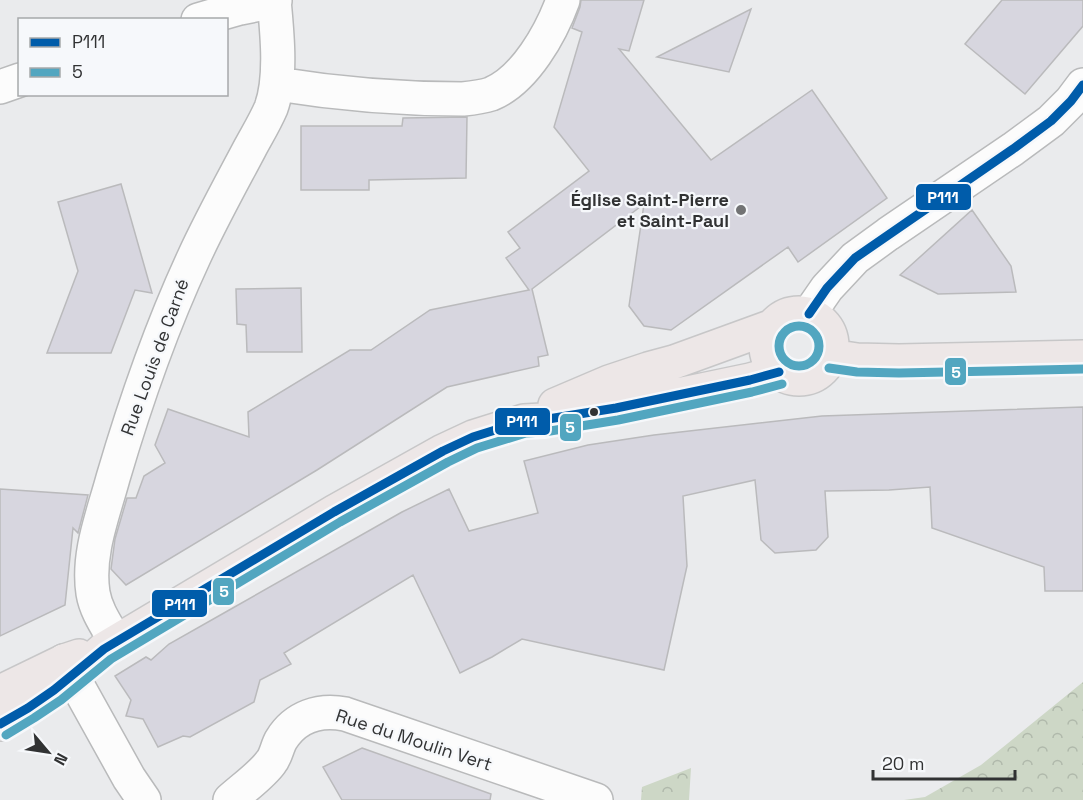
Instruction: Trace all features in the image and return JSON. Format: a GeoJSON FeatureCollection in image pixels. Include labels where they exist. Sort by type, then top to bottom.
{"type":"FeatureCollection","features":[{"type":"Feature","properties":{"kind":"main road"},"geometry":{"type":"LineString","coordinates":[[809,314],[818,318],[827,328],[832,339],[831,356],[822,370],[807,378],[790,378],[771,364],[767,353],[768,336],[777,321],[786,315],[809,314]]}},
{"type":"Feature","properties":{"kind":"main road"},"geometry":{"type":"LineString","coordinates":[[0,692],[68,669],[334,512],[472,437],[524,421],[543,410],[609,382],[674,362],[773,326]]}},
{"type":"Feature","properties":{"kind":"main road"},"geometry":{"type":"LineString","coordinates":[[831,356],[857,360],[899,361],[1083,357]]}},
{"type":"Feature","properties":{"kind":"main road"},"geometry":{"type":"LineString","coordinates":[[524,421],[616,408],[779,372]]}},
{"type":"Feature","properties":{"kind":"main road"},"geometry":{"type":"LineString","coordinates":[[0,724],[39,702],[68,669]]}},
{"type":"Feature","properties":{"kind":"street"},"geometry":{"type":"LineString","coordinates":[[277,84],[317,91],[378,97],[464,99],[492,93],[527,66],[553,26],[563,0]]}},
{"type":"Feature","properties":{"kind":"street"},"geometry":{"type":"LineString","coordinates":[[205,18],[274,1]]}},
{"type":"Feature","properties":{"kind":"street","name":"Rue Louis de Carné"},"geometry":{"type":"LineString","coordinates":[[110,645],[93,595],[92,566],[99,527],[124,441],[177,294],[207,230],[271,107],[277,84],[274,1]]}},
{"type":"Feature","properties":{"kind":"street"},"geometry":{"type":"LineString","coordinates":[[0,87],[18,81]]}},
{"type":"Feature","properties":{"kind":"street"},"geometry":{"type":"LineString","coordinates":[[809,314],[827,288],[855,258],[1051,121],[1083,85]]}},
{"type":"Feature","properties":{"kind":"street"},"geometry":{"type":"LineString","coordinates":[[68,669],[129,778],[144,800]]}},
{"type":"Feature","properties":{"kind":"street","name":"Rue du Moulin Vert"},"geometry":{"type":"LineString","coordinates":[[230,800],[272,761],[280,741],[293,724],[316,714],[335,712],[596,800]]}},
{"type":"Feature","properties":{"kind":"green space"},"geometry":{"type":"Polygon","coordinates":[[[1083,682],[1083,800],[904,800],[925,797],[981,765],[1083,682]]]}},
{"type":"Feature","properties":{"kind":"green space"},"geometry":{"type":"Polygon","coordinates":[[[691,768],[689,800],[641,800],[642,787],[691,768]]]}},
{"type":"Feature","properties":{"kind":"building"},"geometry":{"type":"Polygon","coordinates":[[[581,0],[644,0],[629,51],[619,49],[711,160],[812,90],[887,198],[798,262],[788,247],[671,330],[644,326],[629,306],[644,204],[532,289],[548,355],[538,357],[539,366],[447,387],[317,470],[126,585],[111,569],[115,539],[127,498],[136,498],[144,476],[165,463],[155,445],[168,409],[249,437],[248,412],[350,350],[371,350],[430,310],[529,290],[506,258],[520,248],[508,232],[589,171],[554,127],[582,32],[572,28],[581,0]]]}},
{"type":"Feature","properties":{"kind":"building"},"geometry":{"type":"Polygon","coordinates":[[[1002,0],[1083,0],[1083,26],[1025,94],[965,44],[1002,0]]]}},
{"type":"Feature","properties":{"kind":"building"},"geometry":{"type":"Polygon","coordinates":[[[751,9],[729,72],[657,57],[751,9]]]}},
{"type":"Feature","properties":{"kind":"building"},"geometry":{"type":"Polygon","coordinates":[[[467,117],[466,178],[369,180],[369,190],[301,190],[301,126],[402,126],[403,118],[467,117]]]}},
{"type":"Feature","properties":{"kind":"building"},"geometry":{"type":"Polygon","coordinates":[[[121,184],[152,293],[135,290],[111,353],[47,353],[78,271],[58,202],[121,184]]]}},
{"type":"Feature","properties":{"kind":"building"},"geometry":{"type":"Polygon","coordinates":[[[972,210],[1011,266],[1016,292],[938,294],[900,275],[972,210]]]}},
{"type":"Feature","properties":{"kind":"building"},"geometry":{"type":"Polygon","coordinates":[[[301,288],[302,352],[247,352],[246,325],[237,324],[236,289],[301,288]]]}},
{"type":"Feature","properties":{"kind":"building"},"geometry":{"type":"Polygon","coordinates":[[[1083,407],[1083,591],[1045,591],[1044,567],[932,528],[930,487],[825,491],[828,537],[816,550],[775,553],[761,540],[755,480],[683,496],[687,566],[664,670],[522,639],[460,673],[413,575],[284,653],[291,664],[260,680],[254,702],[190,737],[183,736],[158,747],[143,719],[126,716],[131,700],[115,676],[146,657],[151,660],[169,644],[402,512],[449,489],[469,531],[538,513],[524,461],[588,445],[654,435],[822,416],[1083,407]]]}},
{"type":"Feature","properties":{"kind":"building"},"geometry":{"type":"Polygon","coordinates":[[[0,489],[88,495],[78,533],[73,528],[65,605],[0,636],[0,489]]]}},
{"type":"Feature","properties":{"kind":"building"},"geometry":{"type":"Polygon","coordinates":[[[362,748],[491,794],[490,800],[342,800],[323,767],[362,748]]]}},
{"type":"Feature","properties":{"kind":"transit line","name":"P111"},"geometry":{"type":"LineString","coordinates":[[809,314],[827,288],[855,258],[1051,121],[1083,85]]}},
{"type":"Feature","properties":{"kind":"transit line","name":"5"},"geometry":{"type":"LineString","coordinates":[[799,326],[807,327],[813,332],[818,338],[819,346],[818,354],[813,360],[807,365],[799,366],[791,365],[785,360],[780,354],[779,346],[780,338],[785,332],[791,327],[799,326]]}},
{"type":"Feature","properties":{"kind":"transit line","name":"5"},"geometry":{"type":"LineString","coordinates":[[829,368],[857,372],[899,373],[1083,369]]}},
{"type":"Feature","properties":{"kind":"transit line","name":"P111"},"geometry":{"type":"LineString","coordinates":[[0,724],[54,690],[104,649],[334,512],[443,451],[473,437],[524,421],[616,408],[779,372]]}},
{"type":"Feature","properties":{"kind":"transit line","name":"5"},"geometry":{"type":"LineString","coordinates":[[6,735],[61,700],[111,659],[340,522],[477,448],[526,433],[618,420],[782,384]]}},
{"type":"Feature","properties":{"kind":"place","name":"Église Saint-Pierre et Saint-Paul"},"geometry":{"type":"Point","coordinates":[741,210]}}]}
